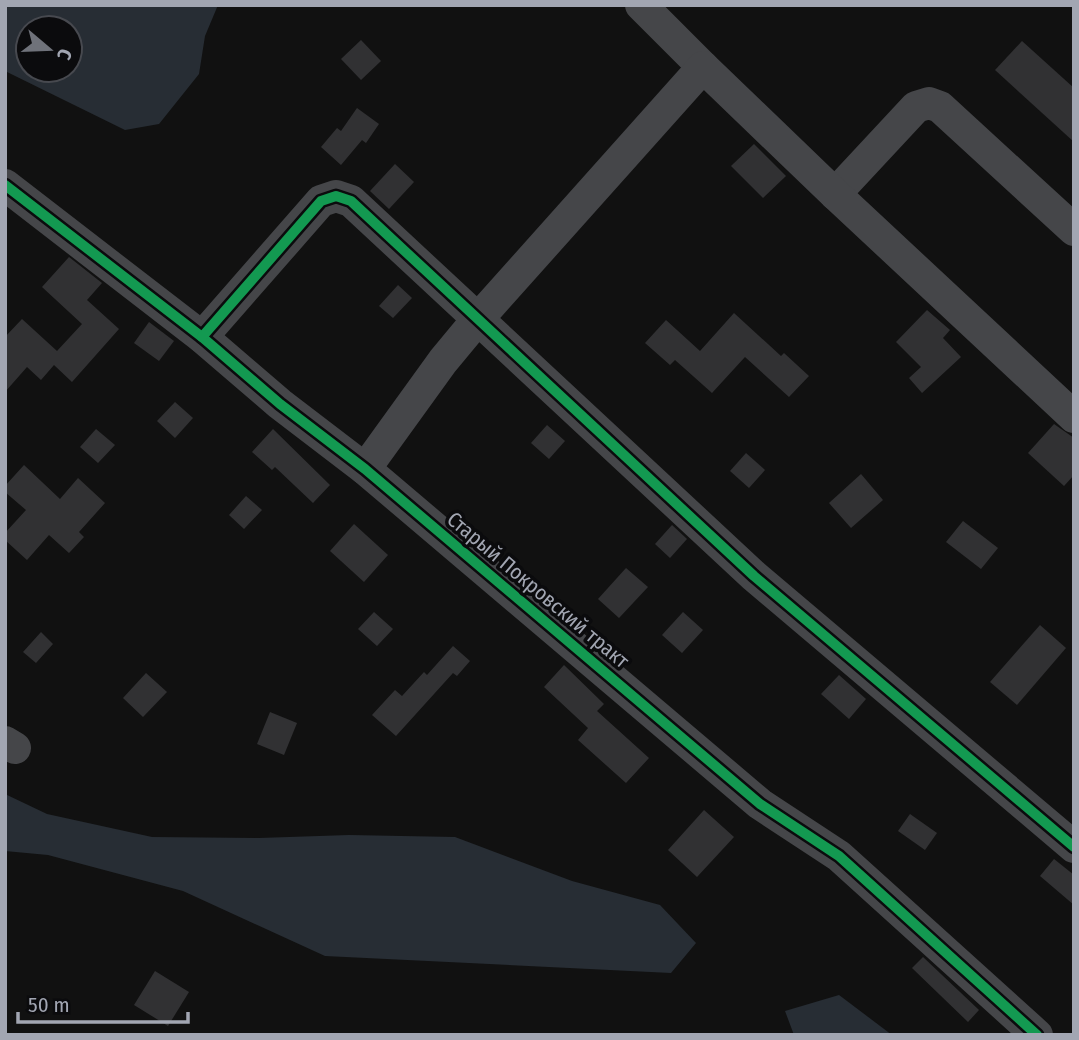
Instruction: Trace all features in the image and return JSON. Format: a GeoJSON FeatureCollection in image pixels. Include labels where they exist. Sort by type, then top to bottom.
{"type":"FeatureCollection","features":[{"type":"Feature","properties":{"kind":"street"},"geometry":{"type":"LineString","coordinates":[[641,5],[835,194],[1074,416]]}},
{"type":"Feature","properties":{"kind":"street"},"geometry":{"type":"LineString","coordinates":[[365,469],[443,361],[477,320],[703,67]]}},
{"type":"Feature","properties":{"kind":"street"},"geometry":{"type":"LineString","coordinates":[[835,194],[916,107],[929,103],[940,107],[1074,230]]}},
{"type":"Feature","properties":{"kind":"street","name":"Старый Покровский тракт"},"geometry":{"type":"LineString","coordinates":[[5,185],[202,337],[280,404],[365,469],[760,804],[839,856],[1037,1035]]}},
{"type":"Feature","properties":{"kind":"street"},"geometry":{"type":"LineString","coordinates":[[202,337],[321,201],[336,196],[351,201],[754,576],[1074,847]]}},
{"type":"Feature","properties":{"kind":"shaded area"},"geometry":{"type":"Polygon","coordinates":[[[5,5],[218,5],[205,36],[199,74],[159,124],[125,130],[31,84],[84,84],[84,14],[14,14],[14,75],[5,71],[5,5]]]}},
{"type":"Feature","properties":{"kind":"shaded area"},"geometry":{"type":"Polygon","coordinates":[[[5,794],[47,814],[152,837],[455,837],[572,881],[660,905],[696,943],[671,973],[325,956],[183,891],[48,855],[5,851],[5,794]]]}},
{"type":"Feature","properties":{"kind":"shaded area"},"geometry":{"type":"Polygon","coordinates":[[[839,995],[892,1035],[794,1035],[785,1011],[839,995]]]}},
{"type":"Feature","properties":{"kind":"building"},"geometry":{"type":"Polygon","coordinates":[[[361,40],[381,61],[361,80],[341,59],[361,40]]]}},
{"type":"Feature","properties":{"kind":"building"},"geometry":{"type":"Polygon","coordinates":[[[1022,41],[1074,88],[1074,142],[995,70],[1022,41]]]}},
{"type":"Feature","properties":{"kind":"building"},"geometry":{"type":"Polygon","coordinates":[[[357,108],[379,124],[366,143],[362,140],[341,165],[321,147],[337,128],[341,131],[357,108]]]}},
{"type":"Feature","properties":{"kind":"building"},"geometry":{"type":"Polygon","coordinates":[[[754,144],[786,176],[763,198],[731,166],[754,144]]]}},
{"type":"Feature","properties":{"kind":"building"},"geometry":{"type":"Polygon","coordinates":[[[395,164],[414,182],[389,209],[370,191],[395,164]]]}},
{"type":"Feature","properties":{"kind":"building"},"geometry":{"type":"Polygon","coordinates":[[[69,257],[102,283],[87,300],[119,329],[72,382],[54,365],[41,380],[27,367],[5,392],[5,337],[22,319],[57,351],[82,324],[42,287],[69,257]]]}},
{"type":"Feature","properties":{"kind":"building"},"geometry":{"type":"Polygon","coordinates":[[[398,285],[412,298],[393,318],[379,306],[398,285]]]}},
{"type":"Feature","properties":{"kind":"building"},"geometry":{"type":"Polygon","coordinates":[[[927,310],[950,330],[943,338],[961,357],[922,393],[909,378],[921,367],[896,342],[927,310]]]}},
{"type":"Feature","properties":{"kind":"building"},"geometry":{"type":"Polygon","coordinates":[[[734,313],[781,356],[784,353],[809,376],[789,397],[745,357],[712,393],[675,360],[670,365],[645,343],[666,320],[700,351],[734,313]]]}},
{"type":"Feature","properties":{"kind":"building"},"geometry":{"type":"Polygon","coordinates":[[[149,322],[174,341],[159,361],[134,343],[149,322]]]}},
{"type":"Feature","properties":{"kind":"building"},"geometry":{"type":"Polygon","coordinates":[[[175,402],[193,418],[175,438],[157,421],[175,402]]]}},
{"type":"Feature","properties":{"kind":"building"},"geometry":{"type":"Polygon","coordinates":[[[1054,424],[1074,438],[1074,475],[1064,486],[1028,453],[1054,424]]]}},
{"type":"Feature","properties":{"kind":"building"},"geometry":{"type":"Polygon","coordinates":[[[547,425],[565,441],[549,459],[531,443],[547,425]]]}},
{"type":"Feature","properties":{"kind":"building"},"geometry":{"type":"Polygon","coordinates":[[[96,429],[115,445],[98,463],[80,447],[96,429]]]}},
{"type":"Feature","properties":{"kind":"building"},"geometry":{"type":"Polygon","coordinates":[[[273,429],[330,485],[313,503],[275,467],[272,470],[252,452],[273,429]]]}},
{"type":"Feature","properties":{"kind":"building"},"geometry":{"type":"Polygon","coordinates":[[[746,453],[765,470],[749,488],[730,471],[746,453]]]}},
{"type":"Feature","properties":{"kind":"building"},"geometry":{"type":"Polygon","coordinates":[[[24,465],[60,499],[78,478],[105,503],[79,532],[84,537],[69,553],[49,535],[27,560],[5,540],[5,533],[26,510],[5,492],[5,486],[24,465]]]}},
{"type":"Feature","properties":{"kind":"building"},"geometry":{"type":"Polygon","coordinates":[[[861,474],[883,500],[851,528],[829,503],[861,474]]]}},
{"type":"Feature","properties":{"kind":"building"},"geometry":{"type":"Polygon","coordinates":[[[246,496],[262,510],[244,529],[229,515],[246,496]]]}},
{"type":"Feature","properties":{"kind":"building"},"geometry":{"type":"Polygon","coordinates":[[[963,521],[998,548],[981,569],[946,542],[963,521]]]}},
{"type":"Feature","properties":{"kind":"building"},"geometry":{"type":"Polygon","coordinates":[[[354,524],[388,555],[364,582],[330,551],[354,524]]]}},
{"type":"Feature","properties":{"kind":"building"},"geometry":{"type":"Polygon","coordinates":[[[672,525],[687,539],[670,558],[655,544],[672,525]]]}},
{"type":"Feature","properties":{"kind":"building"},"geometry":{"type":"Polygon","coordinates":[[[626,568],[648,587],[619,618],[598,599],[626,568]]]}},
{"type":"Feature","properties":{"kind":"building"},"geometry":{"type":"Polygon","coordinates":[[[374,612],[393,629],[377,646],[358,629],[374,612]]]}},
{"type":"Feature","properties":{"kind":"building"},"geometry":{"type":"Polygon","coordinates":[[[683,612],[703,630],[682,653],[662,635],[683,612]]]}},
{"type":"Feature","properties":{"kind":"building"},"geometry":{"type":"Polygon","coordinates":[[[1040,625],[1066,648],[1017,705],[990,682],[1040,625]]]}},
{"type":"Feature","properties":{"kind":"building"},"geometry":{"type":"Polygon","coordinates":[[[41,632],[53,644],[36,663],[23,652],[41,632]]]}},
{"type":"Feature","properties":{"kind":"building"},"geometry":{"type":"Polygon","coordinates":[[[453,646],[470,661],[457,676],[453,673],[396,736],[372,715],[395,690],[402,696],[424,672],[427,675],[453,646]]]}},
{"type":"Feature","properties":{"kind":"building"},"geometry":{"type":"Polygon","coordinates":[[[564,665],[604,704],[597,711],[649,758],[626,783],[578,740],[588,728],[544,687],[564,665]]]}},
{"type":"Feature","properties":{"kind":"building"},"geometry":{"type":"Polygon","coordinates":[[[146,673],[167,692],[143,717],[123,698],[146,673]]]}},
{"type":"Feature","properties":{"kind":"building"},"geometry":{"type":"Polygon","coordinates":[[[839,675],[866,699],[849,719],[821,694],[839,675]]]}},
{"type":"Feature","properties":{"kind":"building"},"geometry":{"type":"Polygon","coordinates":[[[270,712],[297,723],[284,755],[257,744],[270,712]]]}},
{"type":"Feature","properties":{"kind":"building"},"geometry":{"type":"Polygon","coordinates":[[[704,810],[734,837],[697,877],[668,850],[704,810]]]}},
{"type":"Feature","properties":{"kind":"building"},"geometry":{"type":"Polygon","coordinates":[[[910,814],[937,833],[925,850],[898,831],[910,814]]]}},
{"type":"Feature","properties":{"kind":"building"},"geometry":{"type":"Polygon","coordinates":[[[1054,859],[1074,875],[1074,905],[1040,876],[1054,859]]]}},
{"type":"Feature","properties":{"kind":"building"},"geometry":{"type":"Polygon","coordinates":[[[923,957],[979,1010],[968,1022],[912,968],[923,957]]]}},
{"type":"Feature","properties":{"kind":"building"},"geometry":{"type":"Polygon","coordinates":[[[155,971],[189,992],[168,1026],[134,1005],[155,971]]]}},
{"type":"Feature","properties":{"kind":"cycle path"},"geometry":{"type":"LineString","coordinates":[[5,185],[202,337],[280,404],[365,469],[760,804],[839,856],[1037,1035]]}},
{"type":"Feature","properties":{"kind":"cycle path"},"geometry":{"type":"LineString","coordinates":[[202,337],[321,201],[336,196],[351,201],[754,576],[1074,847]]}}]}
